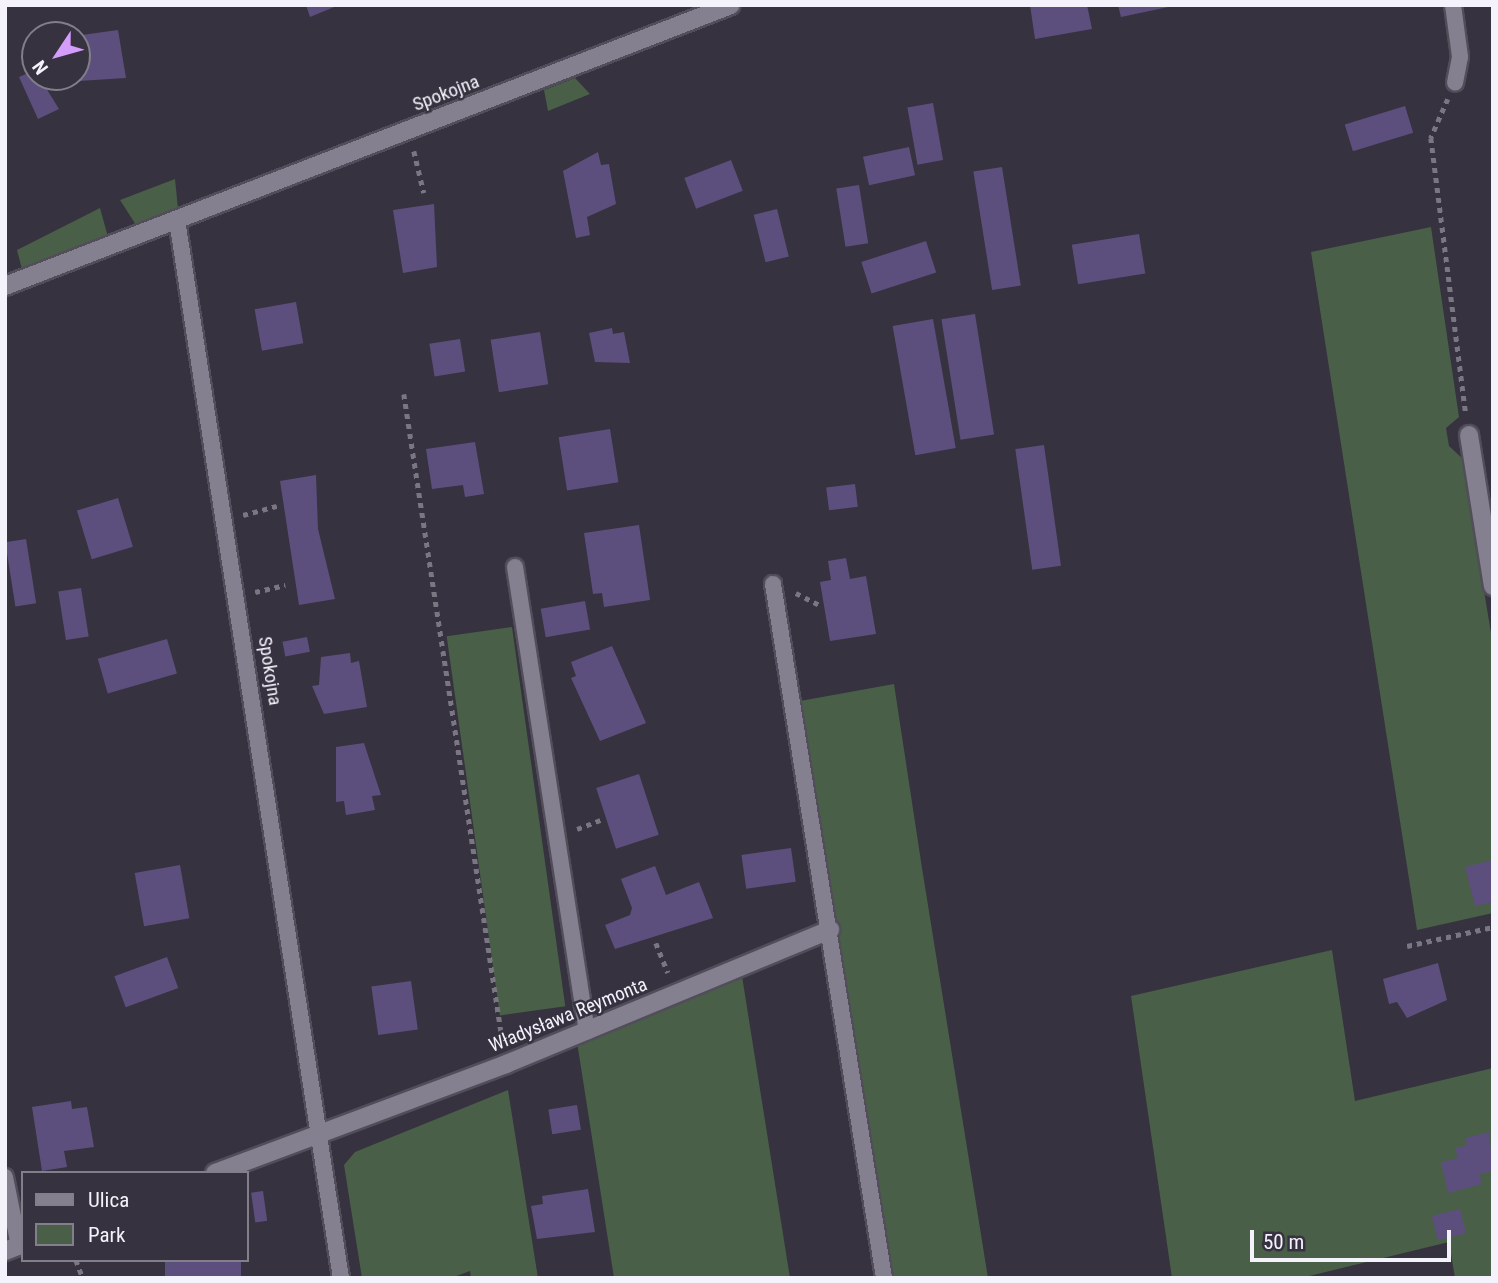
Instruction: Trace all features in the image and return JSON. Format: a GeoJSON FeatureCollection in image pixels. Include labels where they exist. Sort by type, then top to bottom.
{"type":"FeatureCollection","features":[{"type":"Feature","properties":{"kind":"street","name":"Spokojna"},"geometry":{"type":"LineString","coordinates":[[5,286],[731,5]]}},
{"type":"Feature","properties":{"kind":"street"},"geometry":{"type":"LineString","coordinates":[[1469,435],[1493,586]]}},
{"type":"Feature","properties":{"kind":"street","name":"Władysława Reymonta"},"geometry":{"type":"LineString","coordinates":[[220,1171],[318,1130],[506,1064],[830,930]]}},
{"type":"Feature","properties":{"kind":"lane"},"geometry":{"type":"LineString","coordinates":[[1453,5],[1460,57],[1455,83]]}},
{"type":"Feature","properties":{"kind":"lane","name":"Spokojna"},"geometry":{"type":"LineString","coordinates":[[177,220],[318,1130]]}},
{"type":"Feature","properties":{"kind":"lane"},"geometry":{"type":"LineString","coordinates":[[515,567],[587,1031]]}},
{"type":"Feature","properties":{"kind":"lane"},"geometry":{"type":"LineString","coordinates":[[773,584],[884,1278]]}},
{"type":"Feature","properties":{"kind":"lane"},"geometry":{"type":"LineString","coordinates":[[318,1130],[341,1278]]}},
{"type":"Feature","properties":{"kind":"lane"},"geometry":{"type":"LineString","coordinates":[[5,1177],[16,1247]]}},
{"type":"Feature","properties":{"kind":"path"},"geometry":{"type":"LineString","coordinates":[[1455,83],[1431,138],[1469,435]]}},
{"type":"Feature","properties":{"kind":"path"},"geometry":{"type":"LineString","coordinates":[[409,130],[424,194]]}},
{"type":"Feature","properties":{"kind":"path"},"geometry":{"type":"LineString","coordinates":[[404,394],[506,1064]]}},
{"type":"Feature","properties":{"kind":"path"},"geometry":{"type":"LineString","coordinates":[[225,518],[277,506]]}},
{"type":"Feature","properties":{"kind":"path"},"geometry":{"type":"LineString","coordinates":[[237,594],[285,585]]}},
{"type":"Feature","properties":{"kind":"path"},"geometry":{"type":"LineString","coordinates":[[1407,946],[1493,927]]}},
{"type":"Feature","properties":{"kind":"path"},"geometry":{"type":"LineString","coordinates":[[656,943],[676,993]]}},
{"type":"Feature","properties":{"kind":"green space"},"geometry":{"type":"Polygon","coordinates":[[[575,78],[590,94],[548,111],[544,90],[575,78]]]}},
{"type":"Feature","properties":{"kind":"green space"},"geometry":{"type":"Polygon","coordinates":[[[175,179],[178,209],[136,225],[120,200],[175,179]]]}},
{"type":"Feature","properties":{"kind":"green space"},"geometry":{"type":"Polygon","coordinates":[[[100,208],[108,237],[23,273],[17,250],[100,208]]]}},
{"type":"Feature","properties":{"kind":"green space"},"geometry":{"type":"Polygon","coordinates":[[[1431,227],[1459,417],[1446,428],[1449,446],[1462,458],[1493,645],[1493,913],[1417,930],[1311,252],[1431,227]]]}},
{"type":"Feature","properties":{"kind":"green space"},"geometry":{"type":"Polygon","coordinates":[[[512,627],[565,1006],[500,1015],[447,636],[512,627]]]}},
{"type":"Feature","properties":{"kind":"green space"},"geometry":{"type":"Polygon","coordinates":[[[894,684],[988,1278],[890,1278],[800,701],[894,684]]]}},
{"type":"Feature","properties":{"kind":"green space"},"geometry":{"type":"Polygon","coordinates":[[[1332,950],[1355,1101],[1493,1068],[1493,1278],[1455,1278],[1449,1242],[1301,1278],[1172,1278],[1131,996],[1332,950]]]}},
{"type":"Feature","properties":{"kind":"green space"},"geometry":{"type":"Polygon","coordinates":[[[742,976],[790,1278],[614,1278],[577,1042],[742,976]]]}},
{"type":"Feature","properties":{"kind":"green space"},"geometry":{"type":"Polygon","coordinates":[[[508,1090],[538,1278],[471,1278],[470,1271],[451,1278],[362,1278],[344,1165],[355,1152],[508,1090]]]}},
{"type":"Feature","properties":{"kind":"building"},"geometry":{"type":"Polygon","coordinates":[[[306,5],[339,5],[310,17],[306,5]]]}},
{"type":"Feature","properties":{"kind":"building"},"geometry":{"type":"Polygon","coordinates":[[[1030,5],[1087,5],[1092,29],[1035,39],[1030,5]]]}},
{"type":"Feature","properties":{"kind":"building"},"geometry":{"type":"Polygon","coordinates":[[[1118,5],[1172,5],[1173,6],[1121,17],[1118,5]]]}},
{"type":"Feature","properties":{"kind":"building"},"geometry":{"type":"Polygon","coordinates":[[[118,30],[126,78],[91,80],[91,34],[118,30]]]}},
{"type":"Feature","properties":{"kind":"building"},"geometry":{"type":"Polygon","coordinates":[[[25,91],[48,91],[59,109],[38,119],[25,91]]]}},
{"type":"Feature","properties":{"kind":"building"},"geometry":{"type":"Polygon","coordinates":[[[933,103],[943,160],[917,165],[907,108],[933,103]]]}},
{"type":"Feature","properties":{"kind":"building"},"geometry":{"type":"Polygon","coordinates":[[[1405,106],[1413,133],[1353,151],[1345,124],[1405,106]]]}},
{"type":"Feature","properties":{"kind":"building"},"geometry":{"type":"Polygon","coordinates":[[[909,147],[915,175],[869,185],[863,157],[909,147]]]}},
{"type":"Feature","properties":{"kind":"building"},"geometry":{"type":"Polygon","coordinates":[[[598,152],[601,165],[609,164],[616,204],[587,217],[590,235],[576,238],[563,171],[598,152]]]}},
{"type":"Feature","properties":{"kind":"building"},"geometry":{"type":"Polygon","coordinates":[[[731,160],[743,191],[696,209],[684,178],[731,160]]]}},
{"type":"Feature","properties":{"kind":"building"},"geometry":{"type":"Polygon","coordinates":[[[1002,167],[1021,286],[992,290],[973,172],[1002,167]]]}},
{"type":"Feature","properties":{"kind":"building"},"geometry":{"type":"Polygon","coordinates":[[[859,185],[868,243],[846,247],[836,189],[859,185]]]}},
{"type":"Feature","properties":{"kind":"building"},"geometry":{"type":"Polygon","coordinates":[[[434,204],[437,267],[403,273],[393,210],[434,204]]]}},
{"type":"Feature","properties":{"kind":"building"},"geometry":{"type":"Polygon","coordinates":[[[777,209],[789,257],[766,262],[754,215],[777,209]]]}},
{"type":"Feature","properties":{"kind":"building"},"geometry":{"type":"Polygon","coordinates":[[[1139,234],[1145,274],[1078,284],[1072,245],[1139,234]]]}},
{"type":"Feature","properties":{"kind":"building"},"geometry":{"type":"Polygon","coordinates":[[[926,241],[936,272],[872,293],[861,262],[926,241]]]}},
{"type":"Feature","properties":{"kind":"building"},"geometry":{"type":"Polygon","coordinates":[[[296,302],[303,343],[262,351],[255,309],[296,302]]]}},
{"type":"Feature","properties":{"kind":"building"},"geometry":{"type":"Polygon","coordinates":[[[975,314],[994,434],[961,440],[941,319],[975,314]]]}},
{"type":"Feature","properties":{"kind":"building"},"geometry":{"type":"Polygon","coordinates":[[[933,319],[956,448],[915,455],[893,326],[933,319]]]}},
{"type":"Feature","properties":{"kind":"building"},"geometry":{"type":"Polygon","coordinates":[[[612,328],[613,334],[624,332],[630,363],[595,362],[589,333],[612,328]]]}},
{"type":"Feature","properties":{"kind":"building"},"geometry":{"type":"Polygon","coordinates":[[[540,332],[548,384],[499,392],[491,340],[540,332]]]}},
{"type":"Feature","properties":{"kind":"building"},"geometry":{"type":"Polygon","coordinates":[[[460,339],[465,372],[435,376],[429,344],[460,339]]]}},
{"type":"Feature","properties":{"kind":"building"},"geometry":{"type":"Polygon","coordinates":[[[610,429],[618,482],[567,490],[559,437],[610,429]]]}},
{"type":"Feature","properties":{"kind":"building"},"geometry":{"type":"Polygon","coordinates":[[[475,442],[484,494],[465,497],[463,485],[432,489],[426,449],[475,442]]]}},
{"type":"Feature","properties":{"kind":"building"},"geometry":{"type":"Polygon","coordinates":[[[1044,445],[1061,566],[1032,570],[1015,449],[1044,445]]]}},
{"type":"Feature","properties":{"kind":"building"},"geometry":{"type":"Polygon","coordinates":[[[316,475],[318,529],[335,599],[299,605],[280,481],[316,475]]]}},
{"type":"Feature","properties":{"kind":"building"},"geometry":{"type":"Polygon","coordinates":[[[855,484],[858,507],[829,510],[826,488],[855,484]]]}},
{"type":"Feature","properties":{"kind":"building"},"geometry":{"type":"Polygon","coordinates":[[[118,498],[133,547],[92,559],[77,511],[118,498]]]}},
{"type":"Feature","properties":{"kind":"building"},"geometry":{"type":"Polygon","coordinates":[[[639,525],[650,600],[604,607],[602,593],[593,594],[584,533],[639,525]]]}},
{"type":"Feature","properties":{"kind":"building"},"geometry":{"type":"Polygon","coordinates":[[[26,539],[36,603],[15,606],[5,542],[26,539]]]}},
{"type":"Feature","properties":{"kind":"building"},"geometry":{"type":"Polygon","coordinates":[[[846,558],[850,579],[866,576],[876,634],[830,641],[820,582],[831,580],[828,561],[846,558]]]}},
{"type":"Feature","properties":{"kind":"building"},"geometry":{"type":"Polygon","coordinates":[[[81,588],[89,636],[66,640],[58,592],[81,588]]]}},
{"type":"Feature","properties":{"kind":"building"},"geometry":{"type":"Polygon","coordinates":[[[585,601],[590,630],[546,637],[541,609],[585,601]]]}},
{"type":"Feature","properties":{"kind":"building"},"geometry":{"type":"Polygon","coordinates":[[[307,637],[310,652],[285,656],[282,642],[307,637]]]}},
{"type":"Feature","properties":{"kind":"building"},"geometry":{"type":"Polygon","coordinates":[[[167,639],[177,674],[108,693],[98,659],[167,639]]]}},
{"type":"Feature","properties":{"kind":"building"},"geometry":{"type":"Polygon","coordinates":[[[612,646],[646,723],[600,741],[571,678],[576,676],[571,662],[612,646]]]}},
{"type":"Feature","properties":{"kind":"building"},"geometry":{"type":"Polygon","coordinates":[[[350,653],[351,663],[359,661],[367,707],[324,714],[312,686],[319,685],[321,657],[350,653]]]}},
{"type":"Feature","properties":{"kind":"building"},"geometry":{"type":"Polygon","coordinates":[[[364,743],[381,795],[372,796],[375,810],[346,815],[344,801],[336,802],[336,747],[364,743]]]}},
{"type":"Feature","properties":{"kind":"building"},"geometry":{"type":"Polygon","coordinates":[[[639,774],[659,835],[616,849],[596,788],[639,774]]]}},
{"type":"Feature","properties":{"kind":"building"},"geometry":{"type":"Polygon","coordinates":[[[791,848],[796,882],[746,889],[741,855],[791,848]]]}},
{"type":"Feature","properties":{"kind":"building"},"geometry":{"type":"Polygon","coordinates":[[[1493,860],[1493,902],[1475,906],[1465,867],[1493,860]]]}},
{"type":"Feature","properties":{"kind":"building"},"geometry":{"type":"Polygon","coordinates":[[[180,865],[189,918],[144,926],[135,873],[180,865]]]}},
{"type":"Feature","properties":{"kind":"building"},"geometry":{"type":"Polygon","coordinates":[[[655,866],[666,895],[699,882],[713,918],[615,949],[605,925],[630,915],[632,908],[621,879],[655,866]]]}},
{"type":"Feature","properties":{"kind":"building"},"geometry":{"type":"Polygon","coordinates":[[[167,957],[178,988],[126,1007],[114,976],[167,957]]]}},
{"type":"Feature","properties":{"kind":"building"},"geometry":{"type":"Polygon","coordinates":[[[1438,963],[1447,1000],[1407,1018],[1397,1002],[1389,1004],[1383,979],[1438,963]]]}},
{"type":"Feature","properties":{"kind":"building"},"geometry":{"type":"Polygon","coordinates":[[[411,981],[418,1030],[378,1035],[371,987],[411,981]]]}},
{"type":"Feature","properties":{"kind":"building"},"geometry":{"type":"Polygon","coordinates":[[[71,1101],[72,1109],[87,1107],[94,1147],[64,1151],[67,1167],[42,1171],[32,1107],[71,1101]]]}},
{"type":"Feature","properties":{"kind":"building"},"geometry":{"type":"Polygon","coordinates":[[[577,1105],[581,1130],[552,1134],[548,1110],[577,1105]]]}},
{"type":"Feature","properties":{"kind":"building"},"geometry":{"type":"Polygon","coordinates":[[[1489,1132],[1493,1171],[1479,1174],[1482,1184],[1448,1193],[1441,1162],[1458,1158],[1455,1148],[1467,1145],[1465,1138],[1489,1132]]]}},
{"type":"Feature","properties":{"kind":"building"},"geometry":{"type":"Polygon","coordinates":[[[588,1189],[595,1232],[537,1239],[531,1206],[543,1204],[542,1196],[588,1189]]]}},
{"type":"Feature","properties":{"kind":"building"},"geometry":{"type":"Polygon","coordinates":[[[263,1191],[267,1221],[255,1222],[251,1193],[263,1191]]]}},
{"type":"Feature","properties":{"kind":"building"},"geometry":{"type":"Polygon","coordinates":[[[1460,1209],[1466,1233],[1438,1240],[1432,1216],[1460,1209]]]}},
{"type":"Feature","properties":{"kind":"building"},"geometry":{"type":"Polygon","coordinates":[[[165,1262],[241,1262],[241,1278],[165,1278],[165,1262]]]}}]}
